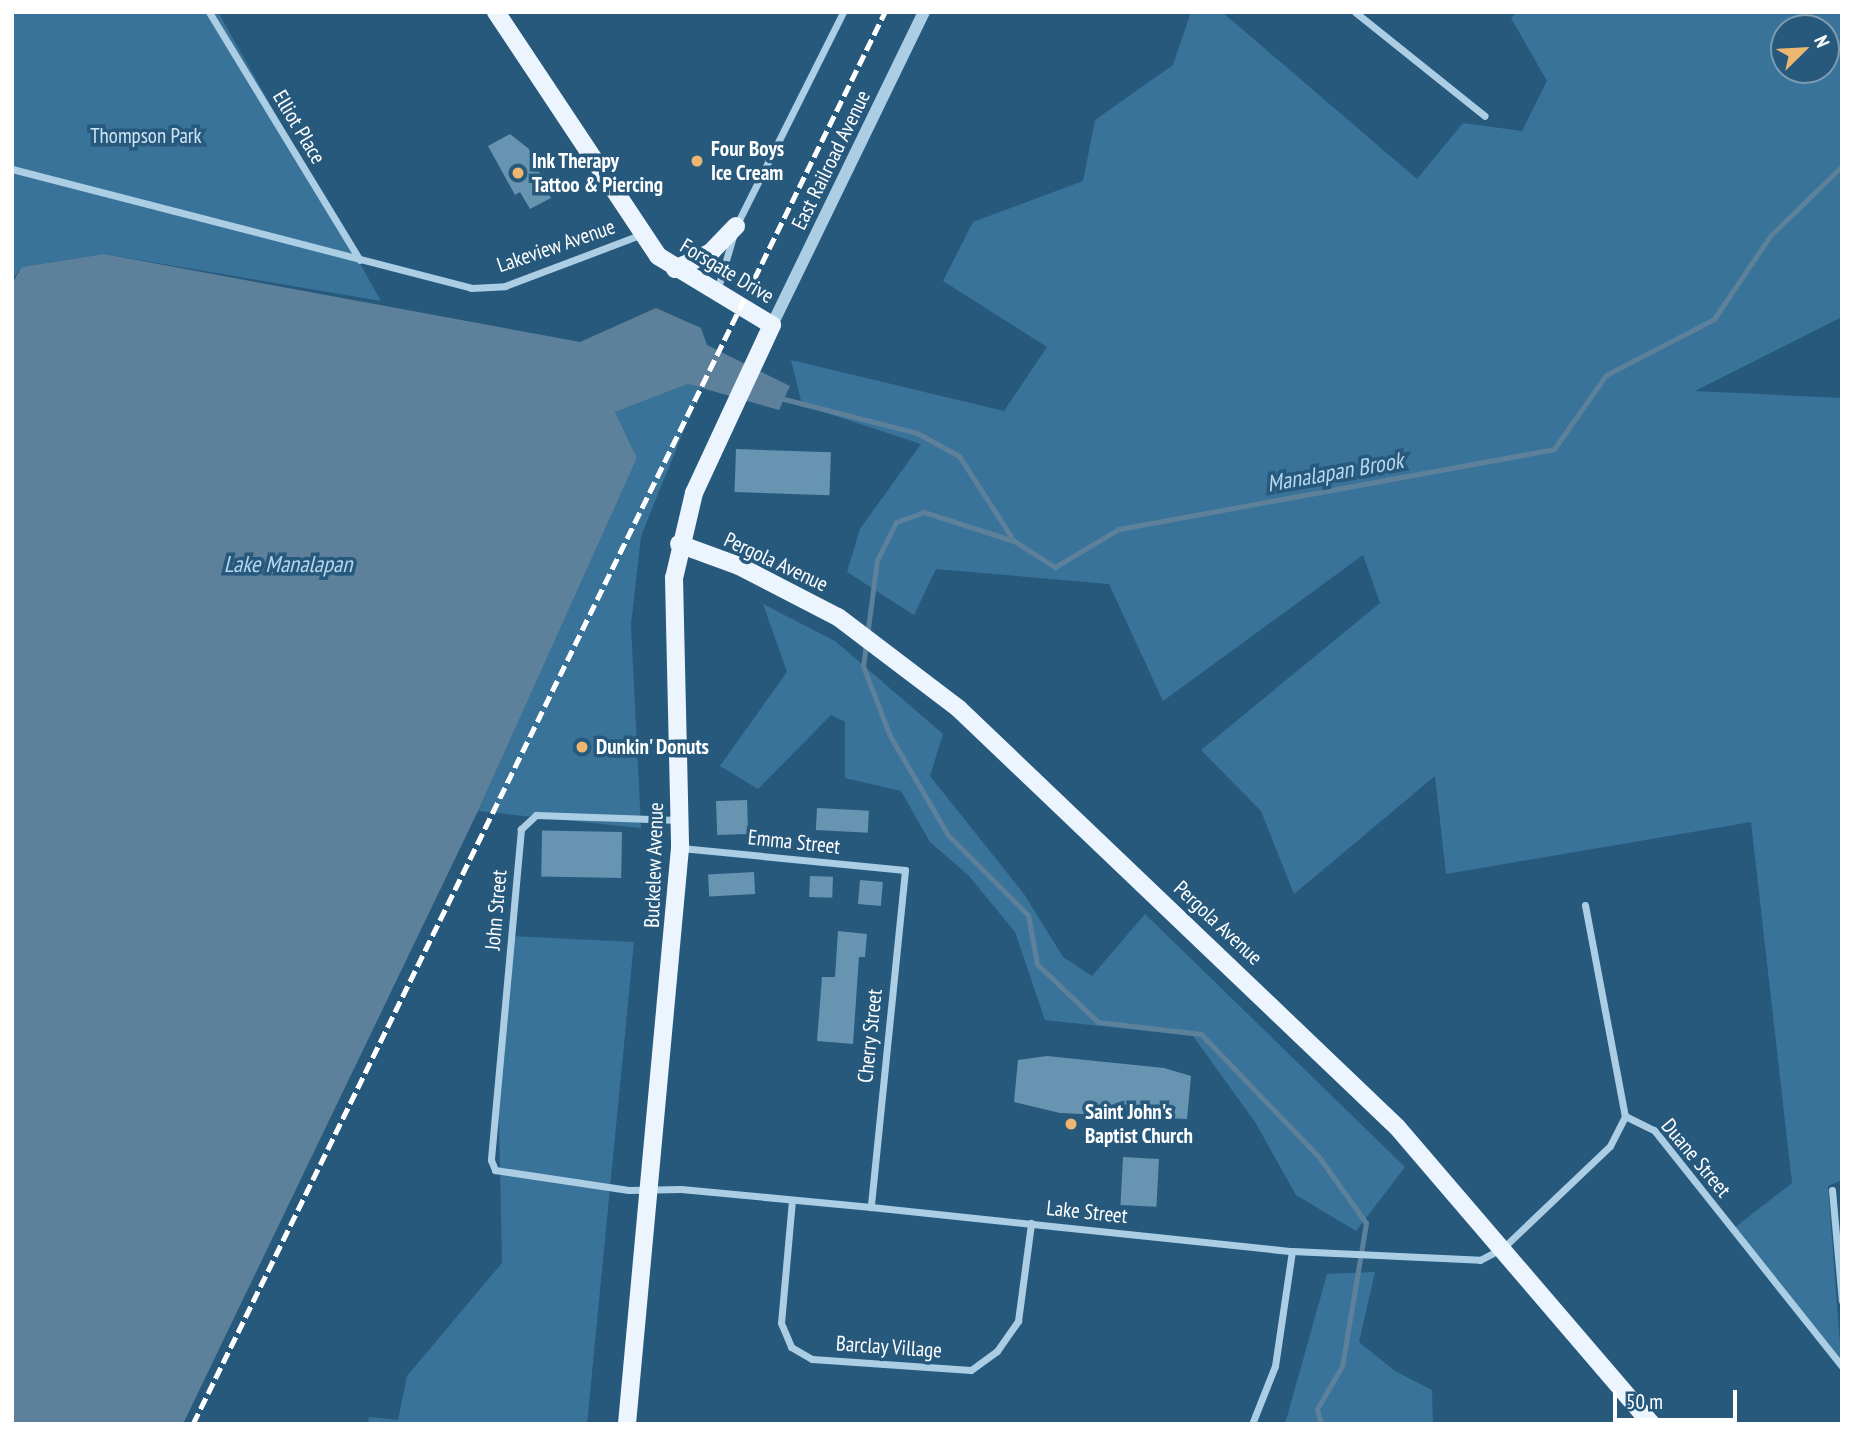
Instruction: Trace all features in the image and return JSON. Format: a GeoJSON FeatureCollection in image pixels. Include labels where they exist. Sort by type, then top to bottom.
{"type":"FeatureCollection","features":[{"type":"Feature","properties":{"kind":"main road","name":"Forsgate Drive"},"geometry":{"type":"LineString","coordinates":[[496,12],[640,235],[675,268],[772,325]]}},
{"type":"Feature","properties":{"kind":"main road"},"geometry":{"type":"LineString","coordinates":[[675,268],[711,252],[736,226]]}},
{"type":"Feature","properties":{"kind":"main road","name":"Buckelew Avenue"},"geometry":{"type":"LineString","coordinates":[[627,1424],[651,1191],[680,848],[673,636],[680,544],[694,493],[772,325]]}},
{"type":"Feature","properties":{"kind":"main road","name":"Pergola Avenue"},"geometry":{"type":"LineString","coordinates":[[680,544],[739,566],[838,617],[877,643],[959,709],[1397,1127],[1504,1247],[1653,1424]]}},
{"type":"Feature","properties":{"kind":"street","name":"Elliot Place"},"geometry":{"type":"LineString","coordinates":[[209,12],[360,260]]}},
{"type":"Feature","properties":{"kind":"street"},"geometry":{"type":"LineString","coordinates":[[717,291],[736,226],[842,12]]}},
{"type":"Feature","properties":{"kind":"street","name":"East Railroad Avenue"},"geometry":{"type":"LineString","coordinates":[[772,325],[924,12]]}},
{"type":"Feature","properties":{"kind":"street"},"geometry":{"type":"LineString","coordinates":[[1355,12],[1485,116]]}},
{"type":"Feature","properties":{"kind":"street","name":"Lakeview Avenue"},"geometry":{"type":"LineString","coordinates":[[12,169],[457,286],[505,286],[640,235]]}},
{"type":"Feature","properties":{"kind":"street","name":"John Street"},"geometry":{"type":"LineString","coordinates":[[491,1160],[521,830],[536,815],[680,821]]}},
{"type":"Feature","properties":{"kind":"street","name":"Emma Street"},"geometry":{"type":"LineString","coordinates":[[680,848],[905,870]]}},
{"type":"Feature","properties":{"kind":"street","name":"Cherry Street"},"geometry":{"type":"LineString","coordinates":[[871,1206],[905,870]]}},
{"type":"Feature","properties":{"kind":"street"},"geometry":{"type":"LineString","coordinates":[[1585,905],[1625,1116]]}},
{"type":"Feature","properties":{"kind":"street","name":"Lake Street"},"geometry":{"type":"LineString","coordinates":[[491,1160],[495,1170],[509,1176],[651,1191],[871,1206],[1292,1251],[1480,1260],[1504,1247],[1611,1146],[1625,1116]]}},
{"type":"Feature","properties":{"kind":"street","name":"Duane Street"},"geometry":{"type":"LineString","coordinates":[[1625,1116],[1654,1130],[1842,1367]]}},
{"type":"Feature","properties":{"kind":"street"},"geometry":{"type":"LineString","coordinates":[[1832,1191],[1842,1301]]}},
{"type":"Feature","properties":{"kind":"street","name":"Barclay Village"},"geometry":{"type":"LineString","coordinates":[[792,1200],[781,1323],[791,1347],[812,1359],[971,1370],[997,1351],[1018,1321],[1031,1223]]}},
{"type":"Feature","properties":{"kind":"street"},"geometry":{"type":"LineString","coordinates":[[1252,1424],[1275,1366],[1292,1251]]}},
{"type":"Feature","properties":{"kind":"green space","name":"Thompson Park"},"geometry":{"type":"Polygon","coordinates":[[[12,12],[218,12],[381,301],[104,254],[22,267],[12,280],[12,12]]]}},
{"type":"Feature","properties":{"kind":"green space"},"geometry":{"type":"Polygon","coordinates":[[[1191,12],[1222,12],[1417,179],[1463,123],[1522,131],[1547,81],[1511,18],[1517,12],[1842,12],[1842,317],[1695,391],[1842,398],[1842,1180],[1828,1186],[1842,1371],[1733,1229],[1792,1183],[1751,822],[1446,874],[1435,776],[1294,894],[1261,811],[1201,750],[1380,603],[1363,555],[1163,701],[1109,584],[936,569],[914,615],[847,572],[860,529],[921,444],[802,405],[791,360],[1004,411],[1047,347],[943,281],[973,222],[1083,181],[1095,120],[1173,65],[1191,12]]]}},
{"type":"Feature","properties":{"kind":"green space"},"geometry":{"type":"Polygon","coordinates":[[[688,384],[701,388],[641,536],[631,625],[641,828],[478,811],[637,458],[615,412],[688,384]]]}},
{"type":"Feature","properties":{"kind":"green space"},"geometry":{"type":"Polygon","coordinates":[[[763,604],[835,641],[943,734],[930,776],[1024,894],[1063,957],[1092,976],[1145,914],[1405,1167],[1356,1231],[1296,1195],[1255,1122],[1193,1036],[1045,1020],[1015,932],[969,876],[930,842],[901,791],[845,778],[845,722],[831,715],[758,789],[720,766],[787,672],[763,604]]]}},
{"type":"Feature","properties":{"kind":"green space"},"geometry":{"type":"Polygon","coordinates":[[[509,936],[634,942],[587,1424],[368,1424],[369,1417],[398,1420],[407,1376],[502,1263],[498,1070],[509,936]]]}},
{"type":"Feature","properties":{"kind":"green space"},"geometry":{"type":"Polygon","coordinates":[[[1375,1272],[1359,1342],[1395,1371],[1432,1390],[1433,1424],[1285,1424],[1327,1274],[1375,1272]]]}},
{"type":"Feature","properties":{"kind":"water","name":"Lake Manalapan"},"geometry":{"type":"Polygon","coordinates":[[[104,254],[580,342],[656,308],[701,328],[707,345],[790,386],[779,410],[688,384],[615,412],[637,458],[478,811],[183,1424],[12,1424],[12,283],[22,267],[104,254]]]}},
{"type":"Feature","properties":{"kind":"building"},"geometry":{"type":"Polygon","coordinates":[[[510,134],[529,149],[551,198],[530,209],[520,192],[515,195],[488,146],[510,134]]]}},
{"type":"Feature","properties":{"kind":"building"},"geometry":{"type":"Polygon","coordinates":[[[736,449],[831,452],[829,495],[734,492],[736,449]]]}},
{"type":"Feature","properties":{"kind":"building"},"geometry":{"type":"Polygon","coordinates":[[[747,800],[748,834],[717,835],[716,801],[747,800]]]}},
{"type":"Feature","properties":{"kind":"building"},"geometry":{"type":"Polygon","coordinates":[[[817,808],[869,811],[868,833],[816,830],[817,808]]]}},
{"type":"Feature","properties":{"kind":"building"},"geometry":{"type":"Polygon","coordinates":[[[542,831],[622,832],[621,878],[541,877],[542,831]]]}},
{"type":"Feature","properties":{"kind":"building"},"geometry":{"type":"Polygon","coordinates":[[[754,872],[755,894],[709,896],[708,874],[754,872]]]}},
{"type":"Feature","properties":{"kind":"building"},"geometry":{"type":"Polygon","coordinates":[[[810,876],[833,877],[832,898],[809,897],[810,876]]]}},
{"type":"Feature","properties":{"kind":"building"},"geometry":{"type":"Polygon","coordinates":[[[860,880],[883,882],[881,906],[858,904],[860,880]]]}},
{"type":"Feature","properties":{"kind":"building"},"geometry":{"type":"Polygon","coordinates":[[[838,931],[867,934],[865,957],[859,957],[853,1044],[817,1041],[822,977],[835,977],[838,931]]]}},
{"type":"Feature","properties":{"kind":"building"},"geometry":{"type":"Polygon","coordinates":[[[1047,1056],[1164,1068],[1191,1076],[1187,1119],[1060,1113],[1014,1102],[1018,1060],[1047,1056]]]}},
{"type":"Feature","properties":{"kind":"building"},"geometry":{"type":"Polygon","coordinates":[[[1123,1157],[1159,1159],[1156,1207],[1120,1205],[1123,1157]]]}},
{"type":"Feature","properties":{"kind":"waterway","name":"Manalapan Brook"},"geometry":{"type":"LineString","coordinates":[[784,399],[917,433],[959,456],[1014,541],[1055,567],[1119,529],[1554,449],[1606,375],[1714,319],[1770,236],[1842,166]]}},
{"type":"Feature","properties":{"kind":"waterway"},"geometry":{"type":"LineString","coordinates":[[1014,541],[924,512],[896,522],[877,560],[863,666],[890,736],[948,835],[1028,915],[1037,964],[1098,1022],[1201,1034],[1319,1157],[1366,1223],[1342,1366],[1317,1409],[1321,1424]]}},
{"type":"Feature","properties":{"kind":"railway"},"geometry":{"type":"LineString","coordinates":[[193,1424],[885,12]]}},
{"type":"Feature","properties":{"kind":"place","name":"Four Boys Ice Cream"},"geometry":{"type":"Point","coordinates":[697,161]}},
{"type":"Feature","properties":{"kind":"place","name":"Ink Therapy Tattoo & Piercing"},"geometry":{"type":"Point","coordinates":[518,173]}},
{"type":"Feature","properties":{"kind":"place","name":"Dunkin' Donuts"},"geometry":{"type":"Point","coordinates":[582,747]}},
{"type":"Feature","properties":{"kind":"place","name":"Saint John's Baptist Church"},"geometry":{"type":"Point","coordinates":[1071,1124]}}]}
